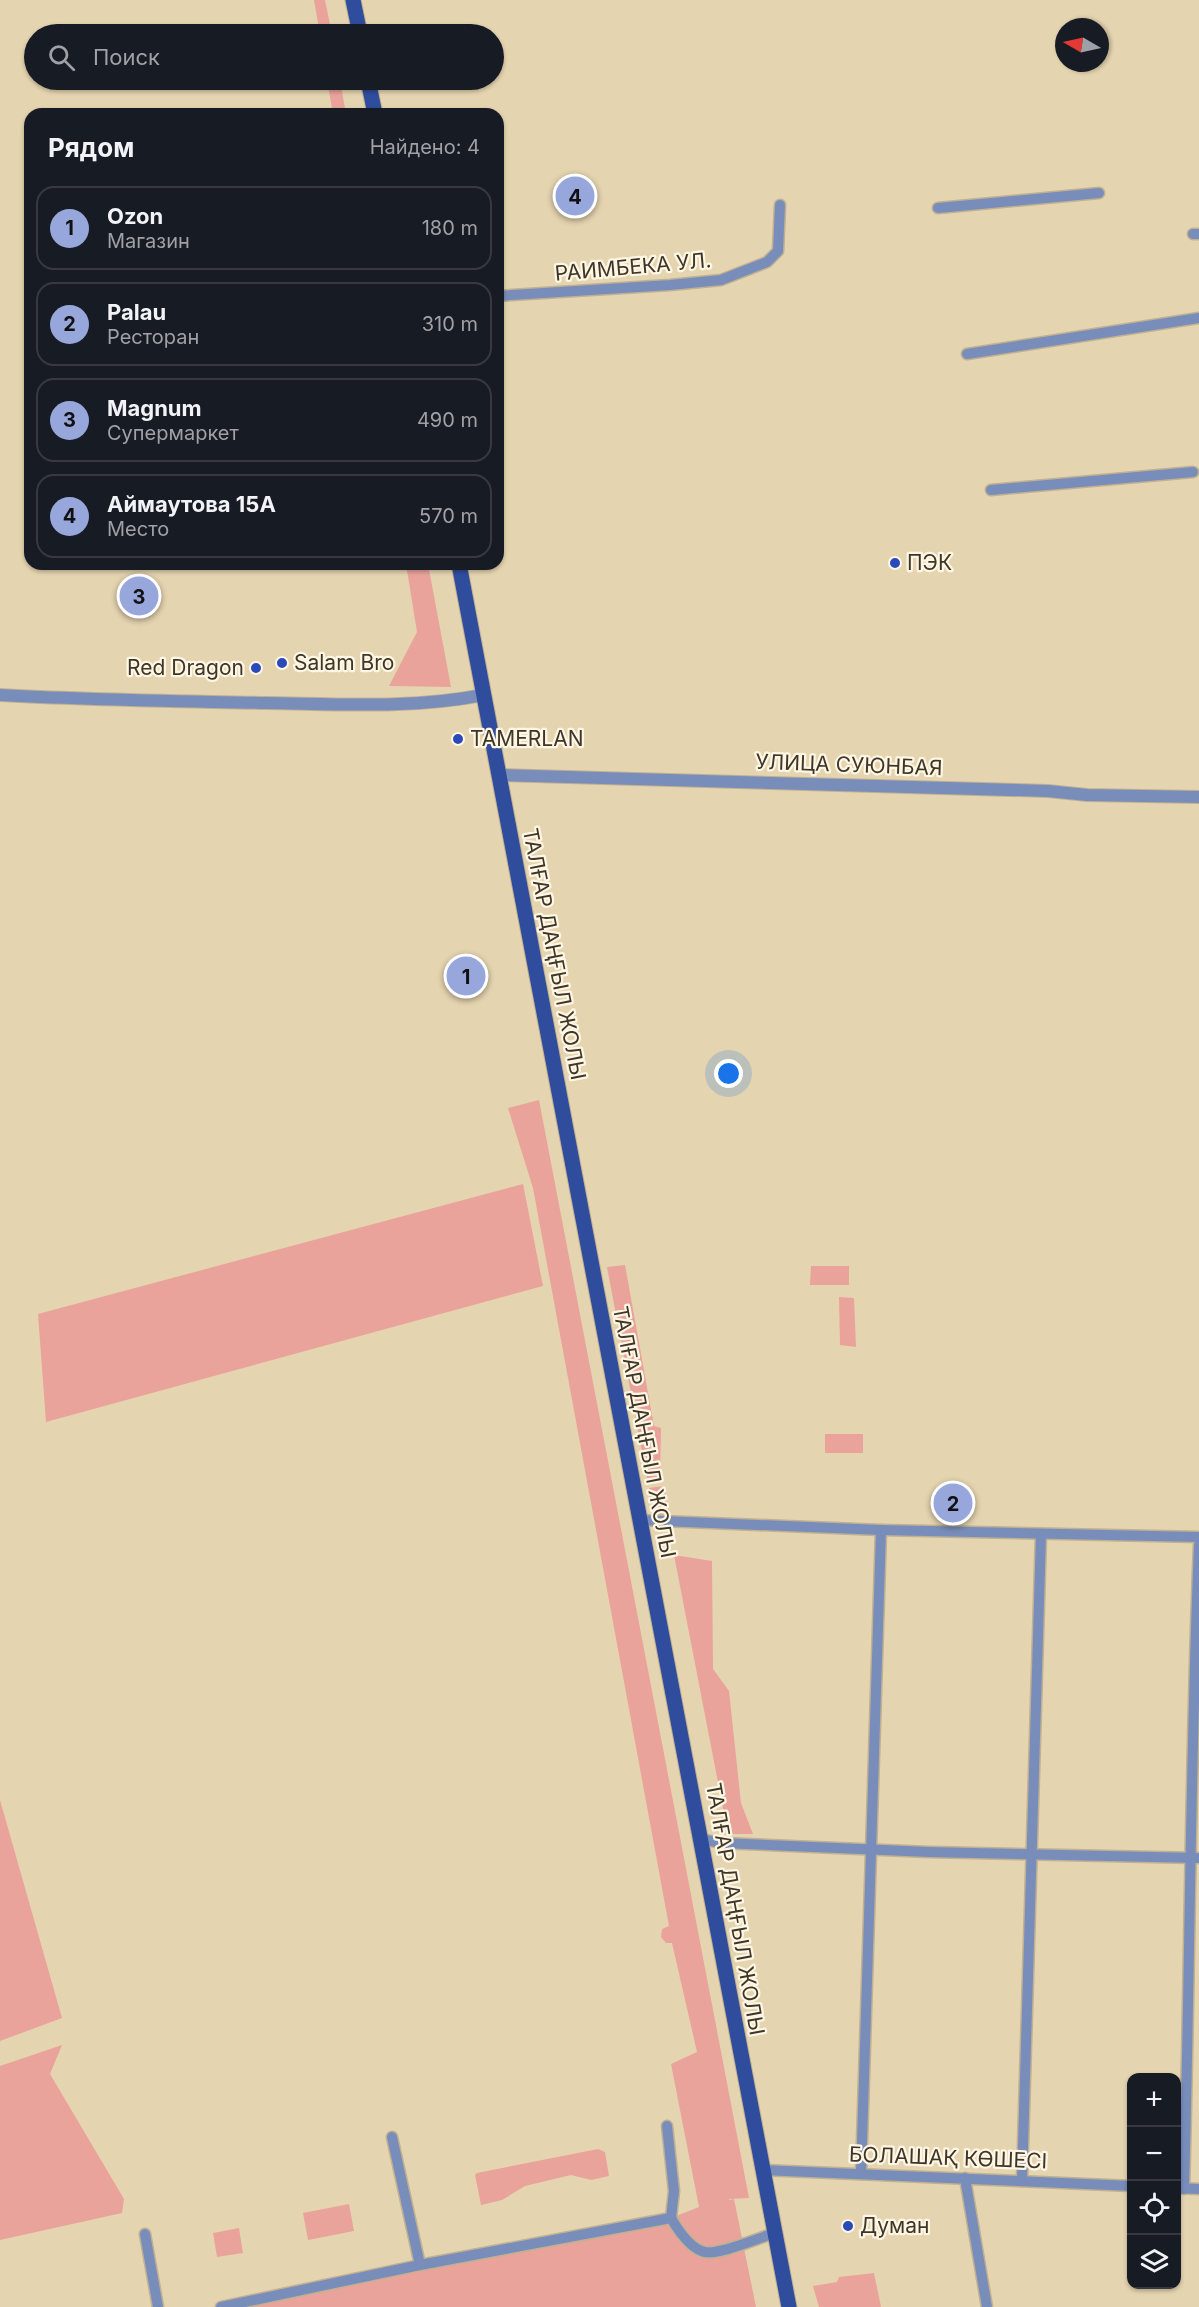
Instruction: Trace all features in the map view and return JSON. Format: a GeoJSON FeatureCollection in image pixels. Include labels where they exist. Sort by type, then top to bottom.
{"type":"FeatureCollection","features":[{"type":"Feature","properties":{"kind":"main road"},"geometry":{"type":"LineString","coordinates":[[353,0],[358,24]]}},
{"type":"Feature","properties":{"kind":"main road"},"geometry":{"type":"LineString","coordinates":[[370,90],[374,108]]}},
{"type":"Feature","properties":{"kind":"main road","name":"ТАЛҒАР ДАҢҒЫЛ ЖОЛЫ"},"geometry":{"type":"LineString","coordinates":[[460,570],[789,2307]]}},
{"type":"Feature","properties":{"kind":"street"},"geometry":{"type":"LineString","coordinates":[[938,208],[1099,194]]}},
{"type":"Feature","properties":{"kind":"street","name":"РАИМБЕКА УЛ."},"geometry":{"type":"LineString","coordinates":[[504,296],[721,280],[767,262],[778,251],[780,205]]}},
{"type":"Feature","properties":{"kind":"street"},"geometry":{"type":"LineString","coordinates":[[967,354],[1199,318]]}},
{"type":"Feature","properties":{"kind":"street"},"geometry":{"type":"LineString","coordinates":[[991,490],[1193,472]]}},
{"type":"Feature","properties":{"kind":"street"},"geometry":{"type":"LineString","coordinates":[[0,695],[45,699],[308,704],[446,703],[483,695]]}},
{"type":"Feature","properties":{"kind":"street","name":"УЛИЦА СУЮНБАЯ"},"geometry":{"type":"LineString","coordinates":[[498,775],[1199,797]]}},
{"type":"Feature","properties":{"kind":"street"},"geometry":{"type":"LineString","coordinates":[[639,1520],[881,1530],[1199,1537]]}},
{"type":"Feature","properties":{"kind":"street"},"geometry":{"type":"LineString","coordinates":[[861,2174],[881,1530]]}},
{"type":"Feature","properties":{"kind":"street"},"geometry":{"type":"LineString","coordinates":[[1022,2180],[1041,1534]]}},
{"type":"Feature","properties":{"kind":"street"},"geometry":{"type":"LineString","coordinates":[[1180,2181],[1195,1858],[1192,1711],[1199,1545]]}},
{"type":"Feature","properties":{"kind":"street"},"geometry":{"type":"LineString","coordinates":[[702,1839],[721,1843],[871,1849],[1195,1858]]}},
{"type":"Feature","properties":{"kind":"street"},"geometry":{"type":"LineString","coordinates":[[668,2126],[674,2191],[671,2218],[687,2240],[696,2248],[706,2252],[721,2250],[775,2234]]}},
{"type":"Feature","properties":{"kind":"street"},"geometry":{"type":"LineString","coordinates":[[392,2138],[420,2265]]}},
{"type":"Feature","properties":{"kind":"street","name":"БОЛАШАҚ КӨШЕСІ"},"geometry":{"type":"LineString","coordinates":[[762,2170],[1127,2186]]}},
{"type":"Feature","properties":{"kind":"street"},"geometry":{"type":"LineString","coordinates":[[964,2178],[987,2307]]}},
{"type":"Feature","properties":{"kind":"street"},"geometry":{"type":"LineString","coordinates":[[1181,2188],[1199,2189]]}},
{"type":"Feature","properties":{"kind":"street"},"geometry":{"type":"LineString","coordinates":[[220,2307],[420,2265],[671,2218]]}},
{"type":"Feature","properties":{"kind":"street"},"geometry":{"type":"LineString","coordinates":[[146,2234],[158,2307]]}},
{"type":"Feature","properties":{"kind":"shaded area"},"geometry":{"type":"Polygon","coordinates":[[[314,0],[325,0],[330,24],[318,24],[314,0]]]}},
{"type":"Feature","properties":{"kind":"shaded area"},"geometry":{"type":"Polygon","coordinates":[[[329,90],[342,90],[345,108],[332,108],[329,90]]]}},
{"type":"Feature","properties":{"kind":"shaded area"},"geometry":{"type":"Polygon","coordinates":[[[407,570],[429,570],[451,687],[389,686],[417,632],[407,570]]]}},
{"type":"Feature","properties":{"kind":"shaded area"},"geometry":{"type":"Polygon","coordinates":[[[539,1100],[749,2198],[729,2199],[729,2200],[734,2199],[756,2307],[221,2307],[671,2218],[699,2207],[671,2064],[697,2052],[672,1943],[666,1943],[661,1937],[662,1929],[669,1926],[533,1188],[508,1108],[539,1100]]]}},
{"type":"Feature","properties":{"kind":"shaded area"},"geometry":{"type":"Polygon","coordinates":[[[523,1184],[543,1286],[46,1422],[38,1314],[523,1184]]]}},
{"type":"Feature","properties":{"kind":"shaded area"},"geometry":{"type":"Polygon","coordinates":[[[625,1265],[654,1426],[661,1428],[660,1478],[647,1478],[607,1267],[625,1265]]]}},
{"type":"Feature","properties":{"kind":"shaded area"},"geometry":{"type":"Polygon","coordinates":[[[811,1266],[849,1266],[849,1285],[810,1285],[811,1266]]]}},
{"type":"Feature","properties":{"kind":"shaded area"},"geometry":{"type":"Polygon","coordinates":[[[839,1297],[854,1298],[856,1347],[840,1345],[839,1297]]]}},
{"type":"Feature","properties":{"kind":"shaded area"},"geometry":{"type":"Polygon","coordinates":[[[825,1434],[863,1434],[863,1453],[825,1453],[825,1434]]]}},
{"type":"Feature","properties":{"kind":"shaded area"},"geometry":{"type":"Polygon","coordinates":[[[664,1486],[672,1522],[655,1521],[649,1488],[664,1486]]]}},
{"type":"Feature","properties":{"kind":"shaded area"},"geometry":{"type":"Polygon","coordinates":[[[674,1555],[712,1561],[713,1669],[729,1691],[741,1803],[753,1834],[728,1834],[674,1555]]]}},
{"type":"Feature","properties":{"kind":"shaded area"},"geometry":{"type":"Polygon","coordinates":[[[0,1800],[62,2018],[0,2041],[0,1800]]]}},
{"type":"Feature","properties":{"kind":"shaded area"},"geometry":{"type":"Polygon","coordinates":[[[62,2045],[50,2074],[124,2199],[122,2213],[0,2240],[0,2066],[62,2045]]]}},
{"type":"Feature","properties":{"kind":"shaded area"},"geometry":{"type":"Polygon","coordinates":[[[598,2149],[605,2152],[609,2176],[591,2180],[571,2175],[525,2186],[502,2200],[481,2205],[475,2175],[477,2173],[598,2149]]]}},
{"type":"Feature","properties":{"kind":"shaded area"},"geometry":{"type":"Polygon","coordinates":[[[349,2204],[354,2231],[308,2240],[303,2213],[349,2204]]]}},
{"type":"Feature","properties":{"kind":"shaded area"},"geometry":{"type":"Polygon","coordinates":[[[239,2228],[243,2253],[217,2257],[213,2233],[239,2228]]]}},
{"type":"Feature","properties":{"kind":"shaded area"},"geometry":{"type":"Polygon","coordinates":[[[874,2273],[881,2307],[819,2307],[813,2286],[837,2282],[839,2277],[874,2273]]]}},
{"type":"Feature","properties":{"kind":"place","name":"Аймаутова 15А"},"geometry":{"type":"Point","coordinates":[575,196]}},
{"type":"Feature","properties":{"kind":"place","name":"ПЭК"},"geometry":{"type":"Point","coordinates":[895,563]}},
{"type":"Feature","properties":{"kind":"place","name":"Magnum"},"geometry":{"type":"Point","coordinates":[139,596]}},
{"type":"Feature","properties":{"kind":"place","name":"Salam Bro"},"geometry":{"type":"Point","coordinates":[282,663]}},
{"type":"Feature","properties":{"kind":"place","name":"Red Dragon"},"geometry":{"type":"Point","coordinates":[256,668]}},
{"type":"Feature","properties":{"kind":"place","name":"TAMERLAN"},"geometry":{"type":"Point","coordinates":[458,739]}},
{"type":"Feature","properties":{"kind":"place","name":"Ozon"},"geometry":{"type":"Point","coordinates":[466,976]}},
{"type":"Feature","properties":{"kind":"place","name":"Palau"},"geometry":{"type":"Point","coordinates":[953,1503]}},
{"type":"Feature","properties":{"kind":"place","name":"Думан"},"geometry":{"type":"Point","coordinates":[848,2226]}}]}
